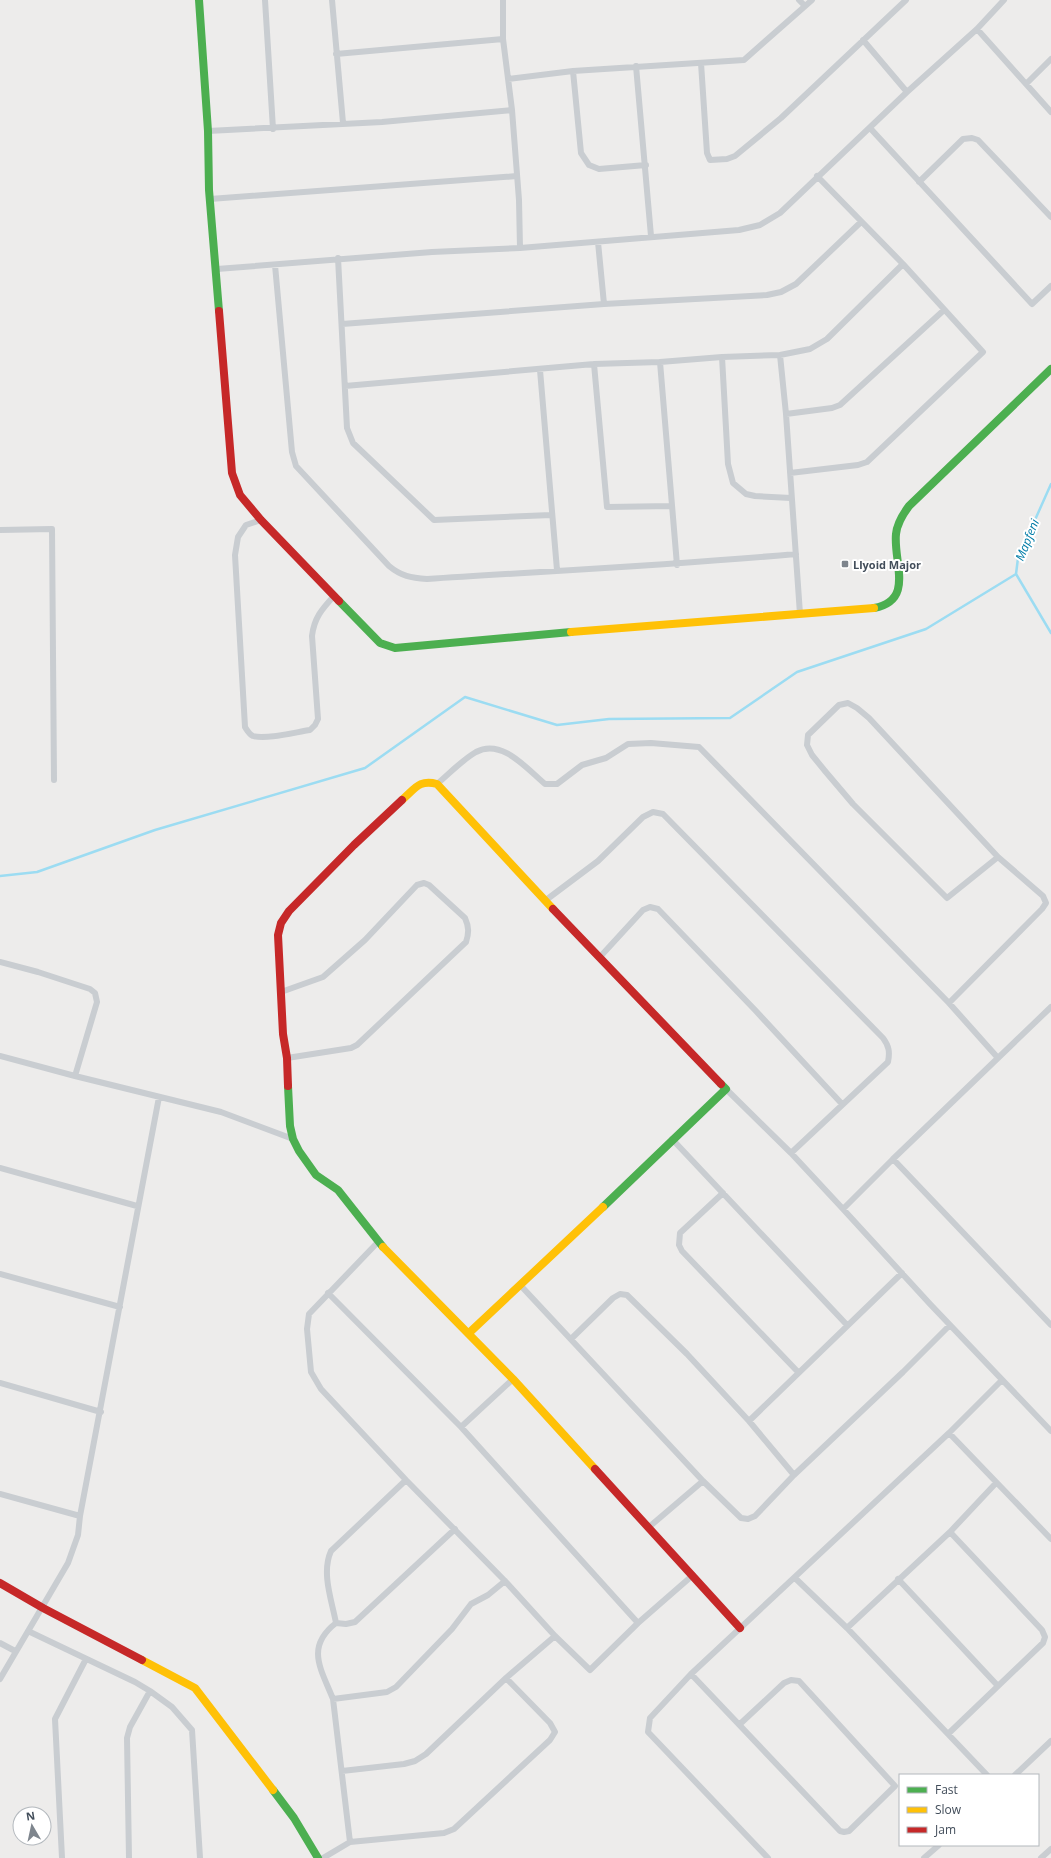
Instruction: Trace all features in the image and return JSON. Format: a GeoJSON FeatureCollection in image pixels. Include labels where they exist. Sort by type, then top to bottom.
{"type":"FeatureCollection","features":[{"type":"Feature","properties":{"kind":"street"},"geometry":{"type":"LineString","coordinates":[[199,0],[208,131],[210,200],[217,268],[232,474],[240,495],[261,520],[380,643],[395,648],[567,632],[875,608],[886,605],[894,600],[898,591],[899,576],[896,534],[900,519],[909,506],[1051,369]]}},
{"type":"Feature","properties":{"kind":"street"},"geometry":{"type":"LineString","coordinates":[[265,0],[272,129]]}},
{"type":"Feature","properties":{"kind":"street"},"geometry":{"type":"LineString","coordinates":[[332,0],[343,123]]}},
{"type":"Feature","properties":{"kind":"street"},"geometry":{"type":"LineString","coordinates":[[503,0],[503,38],[512,110],[520,248]]}},
{"type":"Feature","properties":{"kind":"street"},"geometry":{"type":"LineString","coordinates":[[799,0],[805,6]]}},
{"type":"Feature","properties":{"kind":"street"},"geometry":{"type":"LineString","coordinates":[[508,79],[573,71],[744,60],[812,0]]}},
{"type":"Feature","properties":{"kind":"street"},"geometry":{"type":"LineString","coordinates":[[701,63],[706,153],[710,160],[727,159],[735,156],[781,118],[906,0]]}},
{"type":"Feature","properties":{"kind":"street"},"geometry":{"type":"LineString","coordinates":[[217,268],[338,258],[598,242],[651,236],[739,230],[760,225],[780,213],[817,176],[977,29],[1004,0]]}},
{"type":"Feature","properties":{"kind":"street"},"geometry":{"type":"LineString","coordinates":[[977,29],[1051,112]]}},
{"type":"Feature","properties":{"kind":"street"},"geometry":{"type":"LineString","coordinates":[[336,54],[503,38]]}},
{"type":"Feature","properties":{"kind":"street"},"geometry":{"type":"LineString","coordinates":[[862,40],[907,92]]}},
{"type":"Feature","properties":{"kind":"street"},"geometry":{"type":"LineString","coordinates":[[1026,84],[1051,59]]}},
{"type":"Feature","properties":{"kind":"street"},"geometry":{"type":"LineString","coordinates":[[636,66],[646,165],[651,236]]}},
{"type":"Feature","properties":{"kind":"street"},"geometry":{"type":"LineString","coordinates":[[573,71],[582,153],[589,164],[599,169],[646,165]]}},
{"type":"Feature","properties":{"kind":"street"},"geometry":{"type":"LineString","coordinates":[[208,131],[272,129],[343,123],[382,122],[512,110]]}},
{"type":"Feature","properties":{"kind":"street"},"geometry":{"type":"LineString","coordinates":[[870,128],[1032,304],[1051,286]]}},
{"type":"Feature","properties":{"kind":"street"},"geometry":{"type":"LineString","coordinates":[[919,182],[963,139],[972,138],[978,140],[1051,217]]}},
{"type":"Feature","properties":{"kind":"street"},"geometry":{"type":"LineString","coordinates":[[210,200],[517,176]]}},
{"type":"Feature","properties":{"kind":"street"},"geometry":{"type":"LineString","coordinates":[[790,473],[858,465],[868,462],[983,352],[903,264],[817,176]]}},
{"type":"Feature","properties":{"kind":"street"},"geometry":{"type":"LineString","coordinates":[[342,324],[604,304],[767,295],[781,292],[796,284],[861,222]]}},
{"type":"Feature","properties":{"kind":"street"},"geometry":{"type":"LineString","coordinates":[[598,242],[604,304]]}},
{"type":"Feature","properties":{"kind":"street"},"geometry":{"type":"LineString","coordinates":[[338,258],[347,428],[353,443],[434,520],[551,515]]}},
{"type":"Feature","properties":{"kind":"street"},"geometry":{"type":"LineString","coordinates":[[276,264],[292,452],[296,466],[398,574],[410,578],[427,579],[557,570],[677,565],[796,554]]}},
{"type":"Feature","properties":{"kind":"street"},"geometry":{"type":"LineString","coordinates":[[345,386],[540,370],[594,364],[780,355],[810,349],[820,345],[903,264]]}},
{"type":"Feature","properties":{"kind":"street"},"geometry":{"type":"LineString","coordinates":[[786,414],[840,405],[944,310]]}},
{"type":"Feature","properties":{"kind":"street"},"geometry":{"type":"LineString","coordinates":[[780,355],[786,414],[800,614]]}},
{"type":"Feature","properties":{"kind":"street"},"geometry":{"type":"LineString","coordinates":[[722,357],[728,464],[733,484],[746,494],[755,496],[792,498]]}},
{"type":"Feature","properties":{"kind":"street"},"geometry":{"type":"LineString","coordinates":[[660,362],[677,565]]}},
{"type":"Feature","properties":{"kind":"street"},"geometry":{"type":"LineString","coordinates":[[594,364],[607,507],[672,506]]}},
{"type":"Feature","properties":{"kind":"street"},"geometry":{"type":"LineString","coordinates":[[540,370],[551,515],[557,570]]}},
{"type":"Feature","properties":{"kind":"street"},"geometry":{"type":"LineString","coordinates":[[261,520],[246,525],[238,537],[235,554],[245,727],[250,734],[254,736],[264,736],[310,730],[315,725],[318,718],[312,628],[316,618],[334,596]]}},
{"type":"Feature","properties":{"kind":"street"},"geometry":{"type":"LineString","coordinates":[[0,530],[52,529],[54,780]]}},
{"type":"Feature","properties":{"kind":"street"},"geometry":{"type":"LineString","coordinates":[[949,1003],[1042,909],[1046,903],[1038,890],[998,857],[869,718],[857,708],[848,703],[839,706],[808,735],[807,745],[812,755],[853,804],[947,898],[998,857]]}},
{"type":"Feature","properties":{"kind":"street"},"geometry":{"type":"LineString","coordinates":[[437,784],[476,752],[489,748],[497,748],[521,763],[545,784],[552,785],[557,784],[582,765],[606,758],[628,744],[651,743],[700,747],[949,1003],[998,1058]]}},
{"type":"Feature","properties":{"kind":"street"},"geometry":{"type":"LineString","coordinates":[[740,1628],[649,1526],[470,1333],[378,1242],[338,1190],[316,1175],[293,1139],[290,1126],[287,1058],[283,1034],[278,935],[281,923],[354,845],[421,783],[427,781],[437,784],[599,958],[843,1208],[950,1325],[1051,1431]]}},
{"type":"Feature","properties":{"kind":"street"},"geometry":{"type":"LineString","coordinates":[[546,900],[598,861],[643,817],[653,812],[663,814],[883,1038],[888,1045],[890,1053],[888,1062],[790,1153]]}},
{"type":"Feature","properties":{"kind":"street"},"geometry":{"type":"LineString","coordinates":[[281,992],[323,977],[365,940],[418,885],[424,883],[429,885],[465,918],[468,925],[469,933],[466,942],[357,1045],[351,1048],[287,1058]]}},
{"type":"Feature","properties":{"kind":"street"},"geometry":{"type":"LineString","coordinates":[[599,958],[643,910],[650,907],[658,909],[755,1010],[842,1104]]}},
{"type":"Feature","properties":{"kind":"street"},"geometry":{"type":"LineString","coordinates":[[0,962],[38,972],[90,989],[96,993],[97,1002],[75,1076]]}},
{"type":"Feature","properties":{"kind":"street"},"geometry":{"type":"LineString","coordinates":[[843,1208],[1051,1007]]}},
{"type":"Feature","properties":{"kind":"street"},"geometry":{"type":"LineString","coordinates":[[0,1056],[221,1112],[293,1139]]}},
{"type":"Feature","properties":{"kind":"street"},"geometry":{"type":"LineString","coordinates":[[470,1333],[522,1287],[672,1139],[726,1089]]}},
{"type":"Feature","properties":{"kind":"street"},"geometry":{"type":"LineString","coordinates":[[0,1679],[15,1651],[43,1608],[68,1563],[78,1535],[80,1516],[101,1412],[137,1206],[159,1097]]}},
{"type":"Feature","properties":{"kind":"street"},"geometry":{"type":"LineString","coordinates":[[672,1139],[847,1325]]}},
{"type":"Feature","properties":{"kind":"street"},"geometry":{"type":"LineString","coordinates":[[893,1159],[1051,1325]]}},
{"type":"Feature","properties":{"kind":"street"},"geometry":{"type":"LineString","coordinates":[[0,1168],[137,1206]]}},
{"type":"Feature","properties":{"kind":"street"},"geometry":{"type":"LineString","coordinates":[[723,1193],[680,1234],[679,1245],[682,1251],[798,1372]]}},
{"type":"Feature","properties":{"kind":"street"},"geometry":{"type":"LineString","coordinates":[[378,1242],[309,1314],[307,1320],[311,1372],[321,1388],[406,1480],[505,1581],[555,1636],[590,1670],[638,1623],[693,1575]]}},
{"type":"Feature","properties":{"kind":"street"},"geometry":{"type":"LineString","coordinates":[[749,1420],[902,1273]]}},
{"type":"Feature","properties":{"kind":"street"},"geometry":{"type":"LineString","coordinates":[[0,1274],[120,1307]]}},
{"type":"Feature","properties":{"kind":"street"},"geometry":{"type":"LineString","coordinates":[[522,1287],[703,1481],[741,1518],[748,1519],[756,1516],[794,1475],[903,1372],[950,1325]]}},
{"type":"Feature","properties":{"kind":"street"},"geometry":{"type":"LineString","coordinates":[[328,1294],[461,1427],[638,1623]]}},
{"type":"Feature","properties":{"kind":"street"},"geometry":{"type":"LineString","coordinates":[[572,1339],[613,1298],[620,1294],[627,1295],[687,1354],[749,1420],[794,1475]]}},
{"type":"Feature","properties":{"kind":"street"},"geometry":{"type":"LineString","coordinates":[[461,1427],[512,1379]]}},
{"type":"Feature","properties":{"kind":"street"},"geometry":{"type":"LineString","coordinates":[[768,1858],[648,1732],[650,1718],[691,1674],[949,1433],[1002,1380]]}},
{"type":"Feature","properties":{"kind":"street"},"geometry":{"type":"LineString","coordinates":[[0,1383],[101,1412]]}},
{"type":"Feature","properties":{"kind":"street"},"geometry":{"type":"LineString","coordinates":[[949,1433],[1051,1539]]}},
{"type":"Feature","properties":{"kind":"street"},"geometry":{"type":"LineString","coordinates":[[336,1623],[326,1569],[327,1559],[331,1551],[406,1480]]}},
{"type":"Feature","properties":{"kind":"street"},"geometry":{"type":"LineString","coordinates":[[649,1526],[703,1481]]}},
{"type":"Feature","properties":{"kind":"street"},"geometry":{"type":"LineString","coordinates":[[847,1628],[950,1532],[996,1483]]}},
{"type":"Feature","properties":{"kind":"street"},"geometry":{"type":"LineString","coordinates":[[0,1494],[80,1516]]}},
{"type":"Feature","properties":{"kind":"street"},"geometry":{"type":"LineString","coordinates":[[350,1842],[332,1699],[317,1657],[322,1636],[336,1623],[346,1624],[355,1622],[455,1529]]}},
{"type":"Feature","properties":{"kind":"street"},"geometry":{"type":"LineString","coordinates":[[948,1734],[1043,1643],[1045,1637],[1042,1630],[950,1532]]}},
{"type":"Feature","properties":{"kind":"street"},"geometry":{"type":"LineString","coordinates":[[795,1578],[847,1628],[986,1774]]}},
{"type":"Feature","properties":{"kind":"street"},"geometry":{"type":"LineString","coordinates":[[898,1579],[998,1686]]}},
{"type":"Feature","properties":{"kind":"street"},"geometry":{"type":"LineString","coordinates":[[332,1699],[387,1692],[396,1687],[452,1629],[471,1604],[488,1595],[505,1581]]}},
{"type":"Feature","properties":{"kind":"street"},"geometry":{"type":"LineString","coordinates":[[0,1583],[43,1608],[195,1688],[294,1818],[318,1858]]}},
{"type":"Feature","properties":{"kind":"street"},"geometry":{"type":"LineString","coordinates":[[28,1631],[135,1682],[150,1691],[172,1707],[192,1730],[200,1858]]}},
{"type":"Feature","properties":{"kind":"street"},"geometry":{"type":"LineString","coordinates":[[342,1771],[415,1761],[426,1754],[506,1678],[555,1636]]}},
{"type":"Feature","properties":{"kind":"street"},"geometry":{"type":"LineString","coordinates":[[0,1643],[15,1651]]}},
{"type":"Feature","properties":{"kind":"street"},"geometry":{"type":"LineString","coordinates":[[62,1858],[55,1719],[86,1659]]}},
{"type":"Feature","properties":{"kind":"street"},"geometry":{"type":"LineString","coordinates":[[691,1674],[840,1831],[849,1831],[895,1786]]}},
{"type":"Feature","properties":{"kind":"street"},"geometry":{"type":"LineString","coordinates":[[323,1858],[350,1842],[444,1833],[454,1829],[550,1740],[555,1732],[550,1723],[506,1678]]}},
{"type":"Feature","properties":{"kind":"street"},"geometry":{"type":"LineString","coordinates":[[740,1724],[784,1683],[791,1680],[799,1681],[899,1790]]}},
{"type":"Feature","properties":{"kind":"street"},"geometry":{"type":"LineString","coordinates":[[129,1858],[127,1738],[130,1727],[150,1691]]}},
{"type":"Feature","properties":{"kind":"street"},"geometry":{"type":"LineString","coordinates":[[1016,1774],[1051,1741]]}},
{"type":"Feature","properties":{"kind":"street"},"geometry":{"type":"LineString","coordinates":[[924,1858],[938,1846]]}},
{"type":"Feature","properties":{"kind":"street"},"geometry":{"type":"LineString","coordinates":[[1041,1858],[1051,1849]]}},
{"type":"Feature","properties":{"kind":"waterway","name":"Mapfeni"},"geometry":{"type":"LineString","coordinates":[[1016,574],[1018,558],[1051,484]]}},
{"type":"Feature","properties":{"kind":"waterway"},"geometry":{"type":"LineString","coordinates":[[1016,574],[1051,633]]}},
{"type":"Feature","properties":{"kind":"waterway"},"geometry":{"type":"LineString","coordinates":[[0,876],[37,872],[155,830],[365,768],[465,697],[557,725],[609,719],[730,718],[797,672],[926,629],[1016,574]]}},
{"type":"Feature","properties":{"kind":"traffic: fast"},"geometry":{"type":"LineString","coordinates":[[199,0],[208,131],[209,190],[219,311]]}},
{"type":"Feature","properties":{"kind":"traffic: fast"},"geometry":{"type":"LineString","coordinates":[[874,608],[887,604],[894,597],[898,588],[899,568],[896,534],[899,522],[909,506],[1051,369]]}},
{"type":"Feature","properties":{"kind":"traffic: fast"},"geometry":{"type":"LineString","coordinates":[[339,601],[380,643],[395,648],[571,632]]}},
{"type":"Feature","properties":{"kind":"traffic: fast"},"geometry":{"type":"LineString","coordinates":[[603,1207],[726,1089],[721,1084]]}},
{"type":"Feature","properties":{"kind":"traffic: fast"},"geometry":{"type":"LineString","coordinates":[[288,1086],[290,1126],[293,1139],[299,1151],[316,1175],[338,1190],[383,1247]]}},
{"type":"Feature","properties":{"kind":"traffic: fast"},"geometry":{"type":"LineString","coordinates":[[273,1790],[294,1818],[318,1858]]}},
{"type":"Feature","properties":{"kind":"traffic: slow"},"geometry":{"type":"LineString","coordinates":[[571,632],[874,608]]}},
{"type":"Feature","properties":{"kind":"traffic: slow"},"geometry":{"type":"LineString","coordinates":[[402,800],[421,784],[437,784],[553,909]]}},
{"type":"Feature","properties":{"kind":"traffic: slow"},"geometry":{"type":"LineString","coordinates":[[469,1333],[603,1207]]}},
{"type":"Feature","properties":{"kind":"traffic: slow"},"geometry":{"type":"LineString","coordinates":[[383,1247],[513,1379],[595,1469]]}},
{"type":"Feature","properties":{"kind":"traffic: slow"},"geometry":{"type":"LineString","coordinates":[[142,1660],[195,1688],[273,1790]]}},
{"type":"Feature","properties":{"kind":"traffic: jam"},"geometry":{"type":"LineString","coordinates":[[219,311],[232,473],[240,495],[261,520],[339,601]]}},
{"type":"Feature","properties":{"kind":"traffic: jam"},"geometry":{"type":"LineString","coordinates":[[288,1086],[287,1058],[283,1034],[278,935],[281,923],[289,911],[354,845],[402,800]]}},
{"type":"Feature","properties":{"kind":"traffic: jam"},"geometry":{"type":"LineString","coordinates":[[553,909],[721,1084]]}},
{"type":"Feature","properties":{"kind":"traffic: jam"},"geometry":{"type":"LineString","coordinates":[[595,1469],[740,1628]]}},
{"type":"Feature","properties":{"kind":"traffic: jam"},"geometry":{"type":"LineString","coordinates":[[0,1583],[43,1608],[142,1660]]}},
{"type":"Feature","properties":{"kind":"place","name":"Llyoid Major"},"geometry":{"type":"Point","coordinates":[845,564]}}]}
